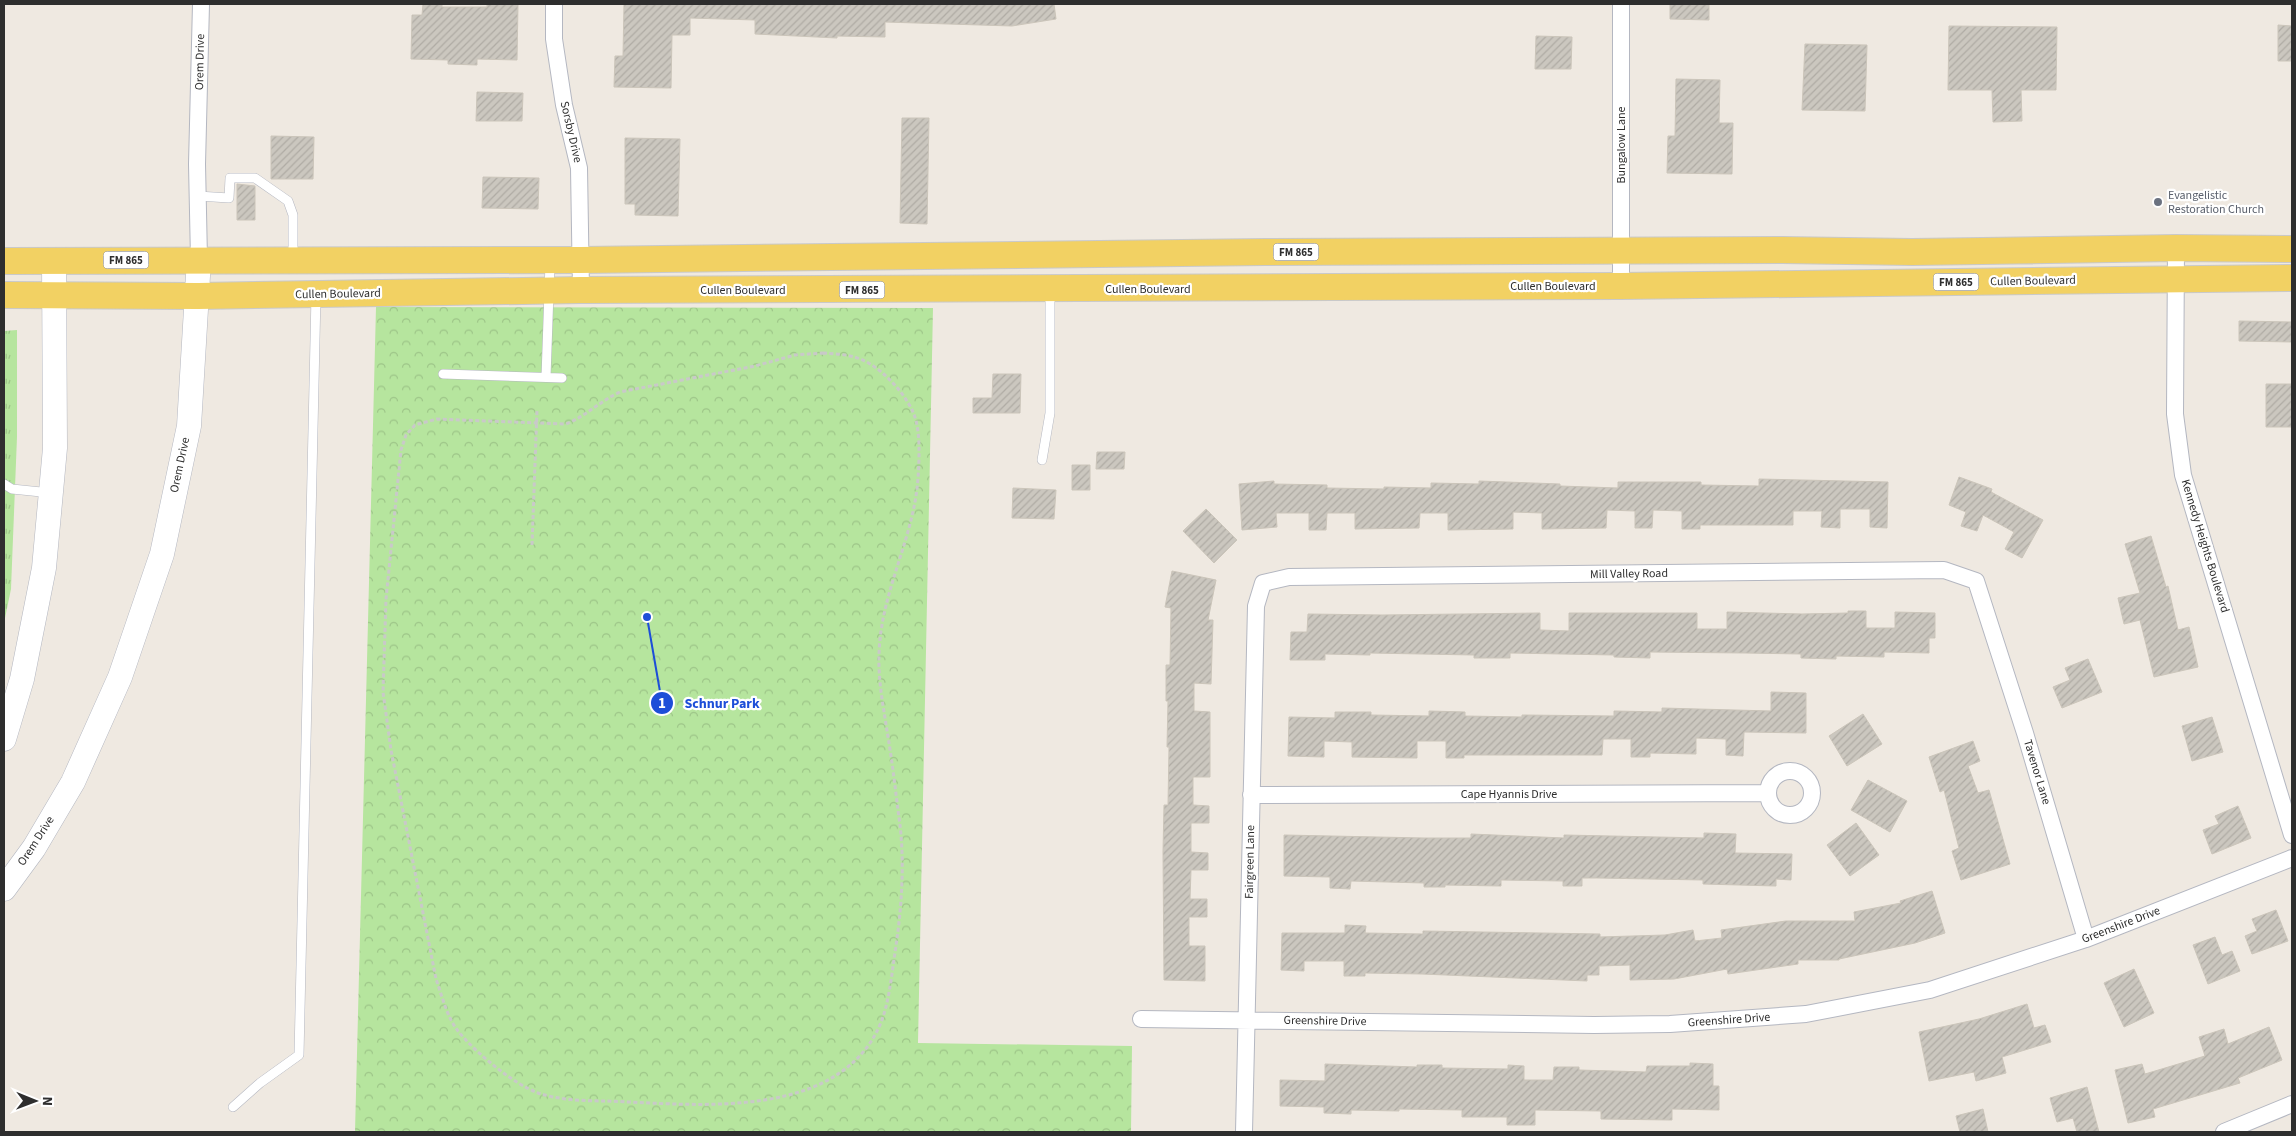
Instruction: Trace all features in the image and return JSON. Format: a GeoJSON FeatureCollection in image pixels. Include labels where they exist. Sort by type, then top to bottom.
{"type":"FeatureCollection","features":[{"type":"Feature","properties":{"kind":"main road","name":"FM 865"},"geometry":{"type":"LineString","coordinates":[[4,261],[580,260],[1265,252],[1782,250],[1912,252],[2176,248],[2292,249]]}},
{"type":"Feature","properties":{"kind":"main road"},"geometry":{"type":"LineString","coordinates":[[1264,288],[1265,252]]}},
{"type":"Feature","properties":{"kind":"main road"},"geometry":{"type":"LineString","coordinates":[[1911,283],[1912,252]]}},
{"type":"Feature","properties":{"kind":"main road"},"geometry":{"type":"LineString","coordinates":[[911,257],[912,290]]}},
{"type":"Feature","properties":{"kind":"main road"},"geometry":{"type":"LineString","coordinates":[[4,739],[22,679],[42,577],[56,448],[54,260]]}},
{"type":"Feature","properties":{"kind":"main road","name":"Orem Drive"},"geometry":{"type":"LineString","coordinates":[[4,889],[34,848],[73,782],[120,677],[162,554],[188,426],[199,260]]}},
{"type":"Feature","properties":{"kind":"main road","name":"Cullen Boulevard"},"geometry":{"type":"LineString","coordinates":[[4,295],[198,296],[581,290],[1621,286],[2292,278]]}},
{"type":"Feature","properties":{"kind":"street","name":"Orem Drive"},"geometry":{"type":"LineString","coordinates":[[199,260],[201,4]]}},
{"type":"Feature","properties":{"kind":"street","name":"Sorsby Drive"},"geometry":{"type":"LineString","coordinates":[[554,4],[554,39],[561,86],[579,168],[581,290]]}},
{"type":"Feature","properties":{"kind":"street","name":"Bungalow Lane"},"geometry":{"type":"LineString","coordinates":[[1621,4],[1621,286]]}},
{"type":"Feature","properties":{"kind":"street","name":"Kennedy Heights Boulevard"},"geometry":{"type":"LineString","coordinates":[[2176,248],[2175,414],[2183,475],[2292,835]]}},
{"type":"Feature","properties":{"kind":"street","name":"Mill Valley Road"},"geometry":{"type":"LineString","coordinates":[[1260,593],[1264,584],[1289,578],[1944,570],[1976,580],[1984,607]]}},
{"type":"Feature","properties":{"kind":"street","name":"Fairgreen Lane"},"geometry":{"type":"LineString","coordinates":[[1244,1132],[1256,606],[1260,593]]}},
{"type":"Feature","properties":{"kind":"street","name":"Tavenor Lane"},"geometry":{"type":"LineString","coordinates":[[1984,607],[2025,733],[2086,939]]}},
{"type":"Feature","properties":{"kind":"street","name":"Cape Hyannis Drive"},"geometry":{"type":"LineString","coordinates":[[1252,795],[1767,793]]}},
{"type":"Feature","properties":{"kind":"street","name":"Greenshire Drive"},"geometry":{"type":"LineString","coordinates":[[1141,1019],[1594,1025],[1670,1024],[1806,1014],[1930,990],[2086,939],[2292,858]]}},
{"type":"Feature","properties":{"kind":"street"},"geometry":{"type":"LineString","coordinates":[[2224,1132],[2292,1104]]}},
{"type":"Feature","properties":{"kind":"lane"},"geometry":{"type":"LineString","coordinates":[[198,196],[229,198],[230,178],[256,178],[288,202],[293,215],[293,260]]}},
{"type":"Feature","properties":{"kind":"lane"},"geometry":{"type":"LineString","coordinates":[[546,377],[550,260]]}},
{"type":"Feature","properties":{"kind":"lane"},"geometry":{"type":"LineString","coordinates":[[1042,460],[1050,414],[1050,289]]}},
{"type":"Feature","properties":{"kind":"lane"},"geometry":{"type":"LineString","coordinates":[[233,1107],[260,1083],[299,1054],[316,295]]}},
{"type":"Feature","properties":{"kind":"lane"},"geometry":{"type":"LineString","coordinates":[[443,374],[562,378]]}},
{"type":"Feature","properties":{"kind":"lane"},"geometry":{"type":"LineString","coordinates":[[4,484],[12,489],[51,493]]}},
{"type":"Feature","properties":{"kind":"path"},"geometry":{"type":"LineString","coordinates":[[823,353],[846,355],[864,360],[880,372],[902,394],[914,415],[919,441],[919,474],[913,509],[887,598],[880,632],[878,657],[880,686],[901,831],[902,875],[898,933],[889,992],[881,1024],[869,1045],[831,1080],[803,1091],[759,1100],[705,1105],[584,1100],[541,1094],[517,1084],[492,1063],[457,1030],[445,1006],[436,979],[385,720],[383,692],[386,599],[398,470],[406,434],[415,425],[437,419],[536,424],[566,424],[577,420],[607,398],[620,392],[755,366],[794,354],[823,353]]}},
{"type":"Feature","properties":{"kind":"path"},"geometry":{"type":"LineString","coordinates":[[532,545],[537,410]]}},
{"type":"Feature","properties":{"kind":"green space"},"geometry":{"type":"Polygon","coordinates":[[[376,307],[933,308],[918,1043],[1132,1046],[1131,1132],[355,1132],[376,307]]]}},
{"type":"Feature","properties":{"kind":"green space"},"geometry":{"type":"Polygon","coordinates":[[[17,330],[17,437],[11,589],[4,623],[4,331],[17,330]]]}},
{"type":"Feature","properties":{"kind":"building"},"geometry":{"type":"Polygon","coordinates":[[[423,4],[442,4],[442,7],[487,7],[487,4],[518,4],[517,60],[477,59],[477,65],[448,64],[448,60],[411,59],[412,15],[422,15],[423,4]]]}},
{"type":"Feature","properties":{"kind":"building"},"geometry":{"type":"Polygon","coordinates":[[[624,4],[1054,4],[1056,19],[1012,26],[885,22],[885,37],[837,36],[837,38],[755,34],[755,20],[690,18],[690,35],[672,35],[671,88],[614,87],[615,56],[623,56],[624,4]]]}},
{"type":"Feature","properties":{"kind":"building"},"geometry":{"type":"Polygon","coordinates":[[[1670,4],[1709,4],[1709,20],[1670,19],[1670,4]]]}},
{"type":"Feature","properties":{"kind":"building"},"geometry":{"type":"Polygon","coordinates":[[[2278,25],[2292,26],[2292,61],[2278,61],[2278,25]]]}},
{"type":"Feature","properties":{"kind":"building"},"geometry":{"type":"Polygon","coordinates":[[[1949,26],[2057,27],[2056,90],[2021,90],[2022,121],[1993,122],[1992,90],[1948,90],[1949,26]]]}},
{"type":"Feature","properties":{"kind":"building"},"geometry":{"type":"Polygon","coordinates":[[[1536,36],[1572,37],[1571,69],[1535,69],[1536,36]]]}},
{"type":"Feature","properties":{"kind":"building"},"geometry":{"type":"Polygon","coordinates":[[[1805,44],[1867,45],[1865,111],[1802,110],[1805,44]]]}},
{"type":"Feature","properties":{"kind":"building"},"geometry":{"type":"Polygon","coordinates":[[[1676,79],[1720,80],[1719,123],[1733,123],[1732,174],[1667,173],[1668,136],[1675,136],[1676,79]]]}},
{"type":"Feature","properties":{"kind":"building"},"geometry":{"type":"Polygon","coordinates":[[[477,92],[523,93],[522,121],[476,121],[477,92]]]}},
{"type":"Feature","properties":{"kind":"building"},"geometry":{"type":"Polygon","coordinates":[[[902,118],[929,118],[927,224],[900,223],[902,118]]]}},
{"type":"Feature","properties":{"kind":"building"},"geometry":{"type":"Polygon","coordinates":[[[271,136],[314,137],[313,179],[271,179],[271,136]]]}},
{"type":"Feature","properties":{"kind":"building"},"geometry":{"type":"Polygon","coordinates":[[[625,138],[680,139],[678,216],[635,215],[635,204],[625,204],[625,138]]]}},
{"type":"Feature","properties":{"kind":"building"},"geometry":{"type":"Polygon","coordinates":[[[483,177],[539,178],[538,209],[482,208],[483,177]]]}},
{"type":"Feature","properties":{"kind":"building"},"geometry":{"type":"Polygon","coordinates":[[[237,184],[255,186],[255,220],[237,220],[237,184]]]}},
{"type":"Feature","properties":{"kind":"building"},"geometry":{"type":"Polygon","coordinates":[[[2239,321],[2292,322],[2292,342],[2239,341],[2239,321]]]}},
{"type":"Feature","properties":{"kind":"building"},"geometry":{"type":"Polygon","coordinates":[[[993,374],[1021,374],[1020,413],[973,413],[973,398],[992,398],[993,374]]]}},
{"type":"Feature","properties":{"kind":"building"},"geometry":{"type":"Polygon","coordinates":[[[2266,384],[2292,384],[2292,427],[2266,427],[2266,384]]]}},
{"type":"Feature","properties":{"kind":"building"},"geometry":{"type":"Polygon","coordinates":[[[1097,452],[1125,452],[1124,469],[1096,469],[1097,452]]]}},
{"type":"Feature","properties":{"kind":"building"},"geometry":{"type":"Polygon","coordinates":[[[1072,465],[1090,465],[1090,490],[1072,490],[1072,465]]]}},
{"type":"Feature","properties":{"kind":"building"},"geometry":{"type":"Polygon","coordinates":[[[1959,477],[1992,489],[1991,492],[2043,520],[2022,558],[2005,549],[2014,532],[1983,515],[1977,531],[1961,526],[1966,512],[1949,505],[1959,477]]]}},
{"type":"Feature","properties":{"kind":"building"},"geometry":{"type":"Polygon","coordinates":[[[1759,479],[1888,482],[1887,528],[1870,527],[1870,509],[1840,509],[1840,528],[1821,527],[1822,511],[1793,511],[1793,525],[1700,525],[1700,529],[1682,529],[1682,511],[1653,510],[1652,528],[1635,528],[1635,511],[1607,510],[1606,528],[1542,529],[1542,513],[1513,512],[1513,529],[1448,530],[1448,513],[1420,513],[1419,528],[1355,529],[1355,513],[1327,513],[1326,530],[1309,530],[1309,513],[1276,513],[1277,527],[1242,530],[1239,484],[1274,481],[1274,484],[1327,485],[1327,488],[1384,489],[1384,487],[1431,488],[1431,483],[1479,484],[1479,481],[1618,488],[1618,482],[1701,482],[1701,485],[1759,486],[1759,479]]]}},
{"type":"Feature","properties":{"kind":"building"},"geometry":{"type":"Polygon","coordinates":[[[1013,488],[1056,490],[1054,519],[1012,518],[1013,488]]]}},
{"type":"Feature","properties":{"kind":"building"},"geometry":{"type":"Polygon","coordinates":[[[1206,509],[1237,540],[1214,563],[1183,531],[1206,509]]]}},
{"type":"Feature","properties":{"kind":"building"},"geometry":{"type":"Polygon","coordinates":[[[2151,536],[2166,587],[2168,586],[2178,630],[2189,627],[2198,667],[2154,677],[2140,620],[2124,624],[2118,598],[2140,593],[2125,544],[2151,536]]]}},
{"type":"Feature","properties":{"kind":"building"},"geometry":{"type":"Polygon","coordinates":[[[1172,571],[1216,580],[1208,620],[1213,620],[1211,684],[1194,683],[1194,711],[1210,712],[1210,777],[1193,777],[1193,805],[1209,806],[1209,823],[1191,823],[1191,852],[1208,853],[1208,870],[1191,870],[1190,899],[1207,899],[1207,917],[1189,917],[1189,946],[1205,946],[1205,981],[1164,980],[1164,805],[1168,805],[1169,747],[1167,747],[1168,701],[1166,701],[1166,665],[1170,665],[1171,608],[1165,607],[1172,571]]]}},
{"type":"Feature","properties":{"kind":"building"},"geometry":{"type":"Polygon","coordinates":[[[1848,611],[1866,611],[1866,628],[1895,628],[1895,612],[1935,613],[1935,638],[1929,638],[1929,653],[1884,652],[1884,657],[1836,656],[1836,659],[1801,658],[1801,654],[1745,653],[1650,652],[1650,658],[1614,657],[1614,655],[1510,653],[1510,658],[1474,658],[1474,655],[1370,653],[1370,655],[1325,654],[1325,660],[1290,660],[1291,632],[1307,632],[1308,614],[1540,613],[1540,630],[1569,631],[1569,613],[1697,613],[1697,629],[1727,629],[1727,612],[1802,614],[1848,613],[1848,611]]]}},
{"type":"Feature","properties":{"kind":"building"},"geometry":{"type":"Polygon","coordinates":[[[2088,659],[2102,692],[2062,708],[2053,687],[2070,680],[2065,668],[2088,659]]]}},
{"type":"Feature","properties":{"kind":"building"},"geometry":{"type":"Polygon","coordinates":[[[1771,692],[1806,693],[1806,733],[1744,732],[1743,756],[1726,755],[1726,739],[1696,738],[1696,754],[1650,753],[1650,757],[1631,757],[1631,739],[1603,739],[1602,755],[1464,755],[1464,758],[1446,758],[1446,741],[1417,741],[1417,758],[1352,757],[1352,742],[1324,741],[1324,757],[1288,756],[1289,717],[1335,718],[1335,712],[1371,712],[1371,715],[1429,716],[1429,711],[1465,712],[1465,716],[1522,717],[1522,715],[1614,716],[1614,711],[1662,712],[1662,708],[1771,711],[1771,692]]]}},
{"type":"Feature","properties":{"kind":"building"},"geometry":{"type":"Polygon","coordinates":[[[1863,714],[1882,744],[1847,766],[1829,736],[1863,714]]]}},
{"type":"Feature","properties":{"kind":"building"},"geometry":{"type":"Polygon","coordinates":[[[2212,717],[2223,752],[2192,761],[2182,726],[2212,717]]]}},
{"type":"Feature","properties":{"kind":"building"},"geometry":{"type":"Polygon","coordinates":[[[1973,741],[1980,761],[1968,766],[1978,793],[1989,790],[2010,864],[1961,880],[1952,851],[1959,848],[1944,790],[1940,792],[1929,757],[1973,741]]]}},
{"type":"Feature","properties":{"kind":"building"},"geometry":{"type":"Polygon","coordinates":[[[1868,780],[1907,801],[1890,832],[1851,810],[1868,780]]]}},
{"type":"Feature","properties":{"kind":"building"},"geometry":{"type":"Polygon","coordinates":[[[2238,806],[2251,838],[2212,854],[2203,830],[2219,824],[2215,816],[2238,806]]]}},
{"type":"Feature","properties":{"kind":"building"},"geometry":{"type":"Polygon","coordinates":[[[1856,823],[1879,855],[1850,876],[1827,845],[1856,823]]]}},
{"type":"Feature","properties":{"kind":"building"},"geometry":{"type":"Polygon","coordinates":[[[1704,833],[1736,834],[1735,853],[1792,854],[1791,880],[1776,879],[1776,886],[1703,884],[1703,880],[1582,878],[1582,886],[1563,886],[1563,881],[1501,880],[1501,886],[1445,885],[1445,887],[1424,887],[1424,883],[1351,881],[1350,889],[1330,888],[1330,877],[1284,876],[1284,835],[1471,838],[1471,834],[1564,838],[1564,835],[1704,838],[1704,833]]]}},
{"type":"Feature","properties":{"kind":"building"},"geometry":{"type":"Polygon","coordinates":[[[1932,891],[1945,933],[1915,943],[1839,960],[1798,960],[1798,964],[1728,974],[1727,969],[1674,979],[1630,980],[1630,965],[1599,966],[1599,975],[1587,975],[1587,981],[1422,974],[1365,973],[1365,976],[1344,976],[1344,961],[1304,961],[1304,971],[1281,970],[1282,933],[1345,933],[1345,925],[1366,926],[1365,933],[1423,934],[1423,931],[1600,934],[1600,937],[1665,935],[1693,930],[1695,941],[1722,938],[1721,930],[1786,921],[1855,921],[1854,912],[1901,903],[1900,901],[1932,891]]]}},
{"type":"Feature","properties":{"kind":"building"},"geometry":{"type":"Polygon","coordinates":[[[2276,910],[2288,941],[2252,954],[2245,936],[2257,931],[2252,919],[2276,910]]]}},
{"type":"Feature","properties":{"kind":"building"},"geometry":{"type":"Polygon","coordinates":[[[2215,937],[2222,955],[2232,951],[2240,971],[2208,984],[2193,945],[2215,937]]]}},
{"type":"Feature","properties":{"kind":"building"},"geometry":{"type":"Polygon","coordinates":[[[2134,969],[2154,1013],[2124,1027],[2104,983],[2134,969]]]}},
{"type":"Feature","properties":{"kind":"building"},"geometry":{"type":"Polygon","coordinates":[[[2027,1004],[2034,1028],[2045,1025],[2051,1042],[2002,1057],[2006,1073],[1976,1081],[1974,1072],[1929,1081],[1919,1032],[1979,1019],[2027,1004]]]}},
{"type":"Feature","properties":{"kind":"building"},"geometry":{"type":"Polygon","coordinates":[[[2269,1027],[2282,1060],[2238,1078],[2240,1083],[2153,1109],[2155,1117],[2128,1123],[2115,1070],[2142,1064],[2145,1074],[2205,1056],[2199,1037],[2224,1029],[2228,1044],[2269,1027]]]}},
{"type":"Feature","properties":{"kind":"building"},"geometry":{"type":"Polygon","coordinates":[[[1690,1063],[1713,1064],[1713,1086],[1719,1086],[1719,1110],[1672,1109],[1672,1120],[1601,1119],[1601,1111],[1535,1110],[1535,1125],[1507,1125],[1507,1117],[1462,1117],[1462,1110],[1351,1110],[1351,1114],[1324,1113],[1324,1107],[1280,1106],[1280,1080],[1325,1081],[1325,1064],[1417,1067],[1417,1065],[1442,1065],[1442,1068],[1508,1069],[1508,1065],[1524,1066],[1524,1080],[1553,1080],[1554,1067],[1579,1067],[1579,1070],[1646,1072],[1647,1066],[1690,1066],[1690,1063]]]}},
{"type":"Feature","properties":{"kind":"building"},"geometry":{"type":"Polygon","coordinates":[[[2087,1087],[2099,1132],[2077,1132],[2073,1118],[2057,1122],[2050,1098],[2087,1087]]]}},
{"type":"Feature","properties":{"kind":"building"},"geometry":{"type":"Polygon","coordinates":[[[1983,1109],[1988,1132],[1960,1132],[1956,1116],[1983,1109]]]}},
{"type":"Feature","properties":{"kind":"place","name":"Evangelistic Restoration Church"},"geometry":{"type":"Point","coordinates":[2158,202]}},
{"type":"Feature","properties":{"kind":"place","name":"Schnur Park"},"geometry":{"type":"Point","coordinates":[647,617]}}]}
